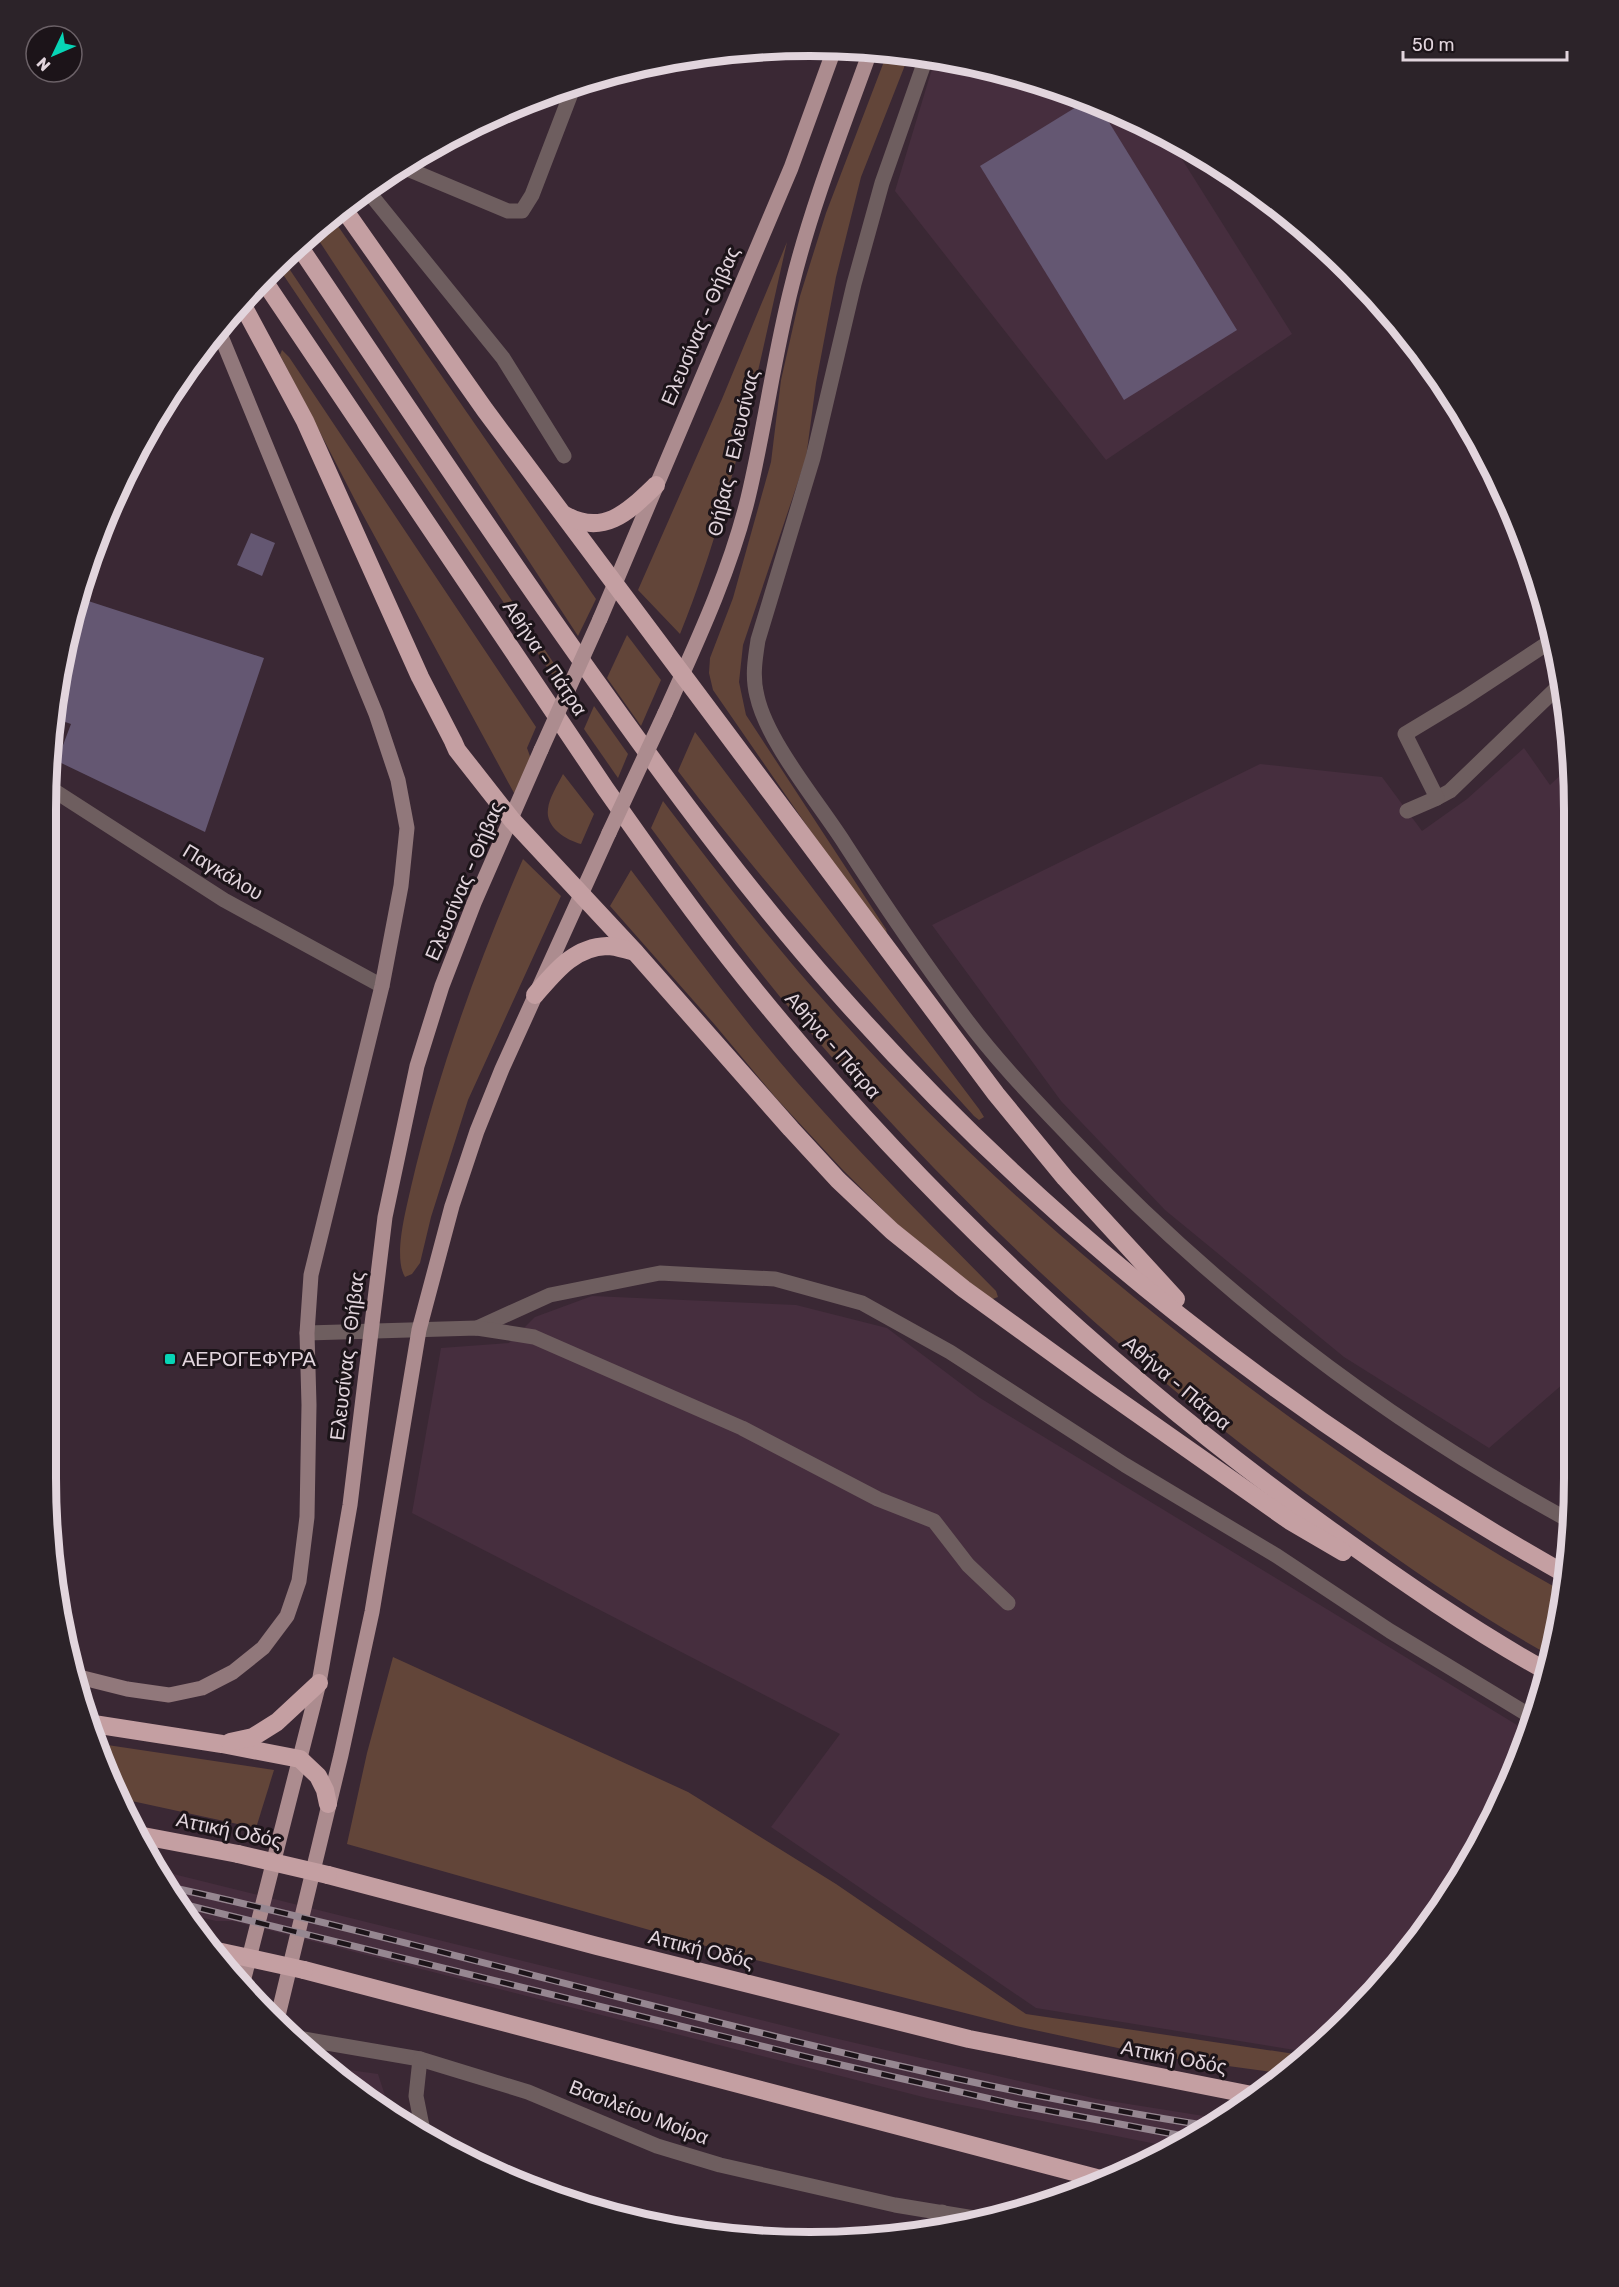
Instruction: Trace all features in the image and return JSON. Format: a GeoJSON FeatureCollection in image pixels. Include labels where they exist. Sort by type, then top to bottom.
{"type":"FeatureCollection","features":[{"type":"Feature","properties":{"kind":"highway"},"geometry":{"type":"LineString","coordinates":[[347,214],[485,410],[615,586],[683,673],[1015,1118],[1065,1178],[1216,1342]]}},
{"type":"Feature","properties":{"kind":"highway","name":"Αθήνα - Πάτρα"},"geometry":{"type":"LineString","coordinates":[[303,251],[541,604],[669,783],[741,878],[789,936],[890,1050],[1022,1181],[1114,1261],[1216,1342],[1342,1437],[1419,1487],[1558,1570]]}},
{"type":"Feature","properties":{"kind":"highway","name":"Αθήνα - Πάτρα"},"geometry":{"type":"LineString","coordinates":[[267,286],[598,778],[662,868],[744,977],[844,1094],[1009,1266],[1156,1395],[1235,1460],[1298,1507],[1471,1628],[1539,1667]]}},
{"type":"Feature","properties":{"kind":"highway"},"geometry":{"type":"LineString","coordinates":[[245,310],[305,420],[420,678],[458,750],[512,820],[582,894],[791,1130],[892,1232],[983,1303],[1290,1521],[1471,1628]]}},
{"type":"Feature","properties":{"kind":"highway"},"geometry":{"type":"LineString","coordinates":[[564,515],[580,523],[595,524],[613,520],[628,512],[656,485]]}},
{"type":"Feature","properties":{"kind":"highway"},"geometry":{"type":"LineString","coordinates":[[535,995],[562,964],[584,951],[607,946],[634,952]]}},
{"type":"Feature","properties":{"kind":"highway"},"geometry":{"type":"LineString","coordinates":[[222,1744],[253,1737],[277,1722],[319,1683]]}},
{"type":"Feature","properties":{"kind":"highway"},"geometry":{"type":"LineString","coordinates":[[98,1725],[300,1759],[318,1776],[326,1790],[328,1804]]}},
{"type":"Feature","properties":{"kind":"highway","name":"Αττική Οδός"},"geometry":{"type":"LineString","coordinates":[[146,1836],[328,1875],[597,1946],[969,2039],[1244,2093]]}},
{"type":"Feature","properties":{"kind":"highway"},"geometry":{"type":"LineString","coordinates":[[224,1953],[304,1970],[1091,2177]]}},
{"type":"Feature","properties":{"kind":"main road","name":"Ελευσίνας - Θήβας"},"geometry":{"type":"LineString","coordinates":[[244,1977],[319,1683],[350,1505],[385,1217],[417,1066],[442,986],[474,903],[615,586],[791,168],[832,56]]}},
{"type":"Feature","properties":{"kind":"main road","name":"Θήβας - Ελευσίνας"},"geometry":{"type":"LineString","coordinates":[[582,894],[683,673],[722,579],[742,518],[792,285],[827,171],[869,58]]}},
{"type":"Feature","properties":{"kind":"main road"},"geometry":{"type":"LineString","coordinates":[[279,2013],[372,1612],[419,1330],[452,1206],[477,1131],[535,995],[582,894]]}},
{"type":"Feature","properties":{"kind":"street"},"geometry":{"type":"LineString","coordinates":[[924,65],[882,183],[854,284],[813,458],[758,640],[756,695],[765,721],[864,872],[966,1019],[1006,1068],[1119,1189],[1231,1291],[1346,1379],[1479,1468],[1562,1516]]}},
{"type":"Feature","properties":{"kind":"street"},"geometry":{"type":"LineString","coordinates":[[411,170],[508,211],[522,211],[532,195],[570,95]]}},
{"type":"Feature","properties":{"kind":"street"},"geometry":{"type":"LineString","coordinates":[[372,196],[503,358],[564,456]]}},
{"type":"Feature","properties":{"kind":"street"},"geometry":{"type":"LineString","coordinates":[[83,1678],[127,1689],[169,1695],[202,1688],[233,1672],[263,1648],[287,1616],[299,1581],[307,1517],[309,1405],[307,1333],[311,1275],[381,986],[401,886],[407,828],[398,780],[376,714],[222,338]]}},
{"type":"Feature","properties":{"kind":"street"},"geometry":{"type":"LineString","coordinates":[[1437,798],[1405,734],[1545,645]]}},
{"type":"Feature","properties":{"kind":"street"},"geometry":{"type":"LineString","coordinates":[[1407,811],[1450,791],[1554,692]]}},
{"type":"Feature","properties":{"kind":"street","name":"Παγκάλου"},"geometry":{"type":"LineString","coordinates":[[56,792],[224,900],[381,986]]}},
{"type":"Feature","properties":{"kind":"street"},"geometry":{"type":"LineString","coordinates":[[477,1328],[550,1295],[660,1273],[775,1279],[862,1303],[950,1352],[1125,1465],[1277,1556],[1390,1631],[1525,1713]]}},
{"type":"Feature","properties":{"kind":"street"},"geometry":{"type":"LineString","coordinates":[[307,1333],[477,1328],[534,1337],[742,1428],[878,1499],[934,1521],[968,1565],[1008,1603]]}},
{"type":"Feature","properties":{"kind":"street","name":"Βασιλείου Μοίρα"},"geometry":{"type":"LineString","coordinates":[[307,2040],[420,2059],[528,2092],[657,2146],[720,2165],[895,2205],[962,2216]]}},
{"type":"Feature","properties":{"kind":"street"},"geometry":{"type":"LineString","coordinates":[[420,2059],[416,2096],[421,2123]]}},
{"type":"Feature","properties":{"kind":"street"},"geometry":{"type":"LineString","coordinates":[[939,2220],[942,2212]]}},
{"type":"Feature","properties":{"kind":"shaded area"},"geometry":{"type":"Polygon","coordinates":[[[885,60],[906,62],[861,177],[836,277],[816,383],[806,458],[743,645],[739,682],[746,715],[886,929],[890,946],[713,690],[709,673],[710,658],[733,598],[771,462],[781,380],[800,296],[826,213],[885,60]]]}},
{"type":"Feature","properties":{"kind":"shaded area"},"geometry":{"type":"Polygon","coordinates":[[[933,66],[1005,81],[1052,96],[1143,133],[1178,152],[1292,334],[1106,460],[895,191],[933,66]]]}},
{"type":"Feature","properties":{"kind":"shaded area"},"geometry":{"type":"Polygon","coordinates":[[[336,223],[596,599],[578,636],[317,238],[336,223]]]}},
{"type":"Feature","properties":{"kind":"shaded area"},"geometry":{"type":"Polygon","coordinates":[[[787,242],[728,489],[714,538],[680,634],[638,590],[722,399],[787,242]]]}},
{"type":"Feature","properties":{"kind":"shaded area"},"geometry":{"type":"Polygon","coordinates":[[[287,266],[561,674],[557,682],[281,271],[287,266]]]}},
{"type":"Feature","properties":{"kind":"shaded area"},"geometry":{"type":"Polygon","coordinates":[[[282,350],[289,357],[536,727],[527,748],[531,759],[514,793],[356,502],[280,355],[282,350]]]}},
{"type":"Feature","properties":{"kind":"shaded area"},"geometry":{"type":"Polygon","coordinates":[[[627,635],[661,680],[641,726],[607,678],[627,635]]]}},
{"type":"Feature","properties":{"kind":"shaded area"},"geometry":{"type":"Polygon","coordinates":[[[594,706],[628,754],[618,778],[584,729],[594,706]]]}},
{"type":"Feature","properties":{"kind":"shaded area"},"geometry":{"type":"Polygon","coordinates":[[[695,732],[984,1117],[979,1120],[974,1116],[860,990],[748,860],[678,771],[695,732]]]}},
{"type":"Feature","properties":{"kind":"shaded area"},"geometry":{"type":"Polygon","coordinates":[[[1524,748],[1550,785],[1563,773],[1564,1383],[1489,1448],[1344,1357],[1165,1210],[1061,1101],[932,925],[1260,764],[1382,777],[1422,831],[1467,799],[1524,748]]]}},
{"type":"Feature","properties":{"kind":"shaded area"},"geometry":{"type":"Polygon","coordinates":[[[563,774],[594,814],[581,844],[558,832],[548,816],[550,800],[563,774]]]}},
{"type":"Feature","properties":{"kind":"shaded area"},"geometry":{"type":"Polygon","coordinates":[[[663,801],[784,955],[866,1047],[947,1131],[1076,1249],[1213,1360],[1309,1431],[1408,1498],[1555,1587],[1543,1651],[1416,1572],[1265,1463],[1194,1406],[1056,1287],[925,1159],[803,1024],[744,952],[651,828],[663,801]]]}},
{"type":"Feature","properties":{"kind":"shaded area"},"geometry":{"type":"Polygon","coordinates":[[[523,859],[561,896],[468,1100],[431,1217],[420,1263],[412,1274],[405,1277],[400,1258],[400,1246],[421,1145],[474,980],[523,859]]]}},
{"type":"Feature","properties":{"kind":"shaded area"},"geometry":{"type":"Polygon","coordinates":[[[631,870],[733,1004],[797,1082],[870,1162],[996,1291],[998,1297],[990,1300],[897,1224],[842,1169],[776,1098],[610,906],[631,870]]]}},
{"type":"Feature","properties":{"kind":"shaded area"},"geometry":{"type":"Polygon","coordinates":[[[592,1296],[796,1305],[887,1328],[980,1398],[1520,1727],[1486,1811],[1462,1855],[1408,1937],[1343,2011],[1299,2051],[1036,2008],[771,1827],[840,1734],[412,1513],[441,1348],[509,1343],[535,1317],[592,1296]]]}},
{"type":"Feature","properties":{"kind":"shaded area"},"geometry":{"type":"Polygon","coordinates":[[[393,1657],[688,1792],[836,1884],[1026,2014],[1295,2054],[1273,2072],[1155,2056],[1016,2026],[748,1958],[347,1844],[367,1753],[393,1657]]]}},
{"type":"Feature","properties":{"kind":"shaded area"},"geometry":{"type":"Polygon","coordinates":[[[105,1745],[274,1770],[256,1828],[128,1800],[105,1745]]]}},
{"type":"Feature","properties":{"kind":"shaded area"},"geometry":{"type":"Polygon","coordinates":[[[168,1873],[821,2035],[1097,2099],[1208,2117],[1160,2145],[927,2098],[233,1921],[216,1921],[197,1916],[168,1873]]]}},
{"type":"Feature","properties":{"kind":"shaded area"},"geometry":{"type":"Polygon","coordinates":[[[342,2069],[378,2074],[387,2101],[342,2069]]]}},
{"type":"Feature","properties":{"kind":"building"},"geometry":{"type":"Polygon","coordinates":[[[1078,106],[1105,116],[1237,330],[1124,400],[980,166],[1078,106]]]}},
{"type":"Feature","properties":{"kind":"building"},"geometry":{"type":"Polygon","coordinates":[[[251,533],[275,543],[262,576],[237,565],[251,533]]]}},
{"type":"Feature","properties":{"kind":"building"},"geometry":{"type":"Polygon","coordinates":[[[85,600],[264,658],[205,832],[57,761],[71,724],[61,720],[62,711],[70,662],[85,600]]]}},
{"type":"Feature","properties":{"kind":"railway"},"geometry":{"type":"LineString","coordinates":[[179,1889],[946,2076],[1078,2103],[1196,2124]]}},
{"type":"Feature","properties":{"kind":"railway"},"geometry":{"type":"LineString","coordinates":[[190,1906],[815,2059],[1018,2105],[1177,2135]]}},
{"type":"Feature","properties":{"kind":"place","name":"ΑΕΡΟΓΕΦΥΡΑ"},"geometry":{"type":"Point","coordinates":[170,1359]}}]}
